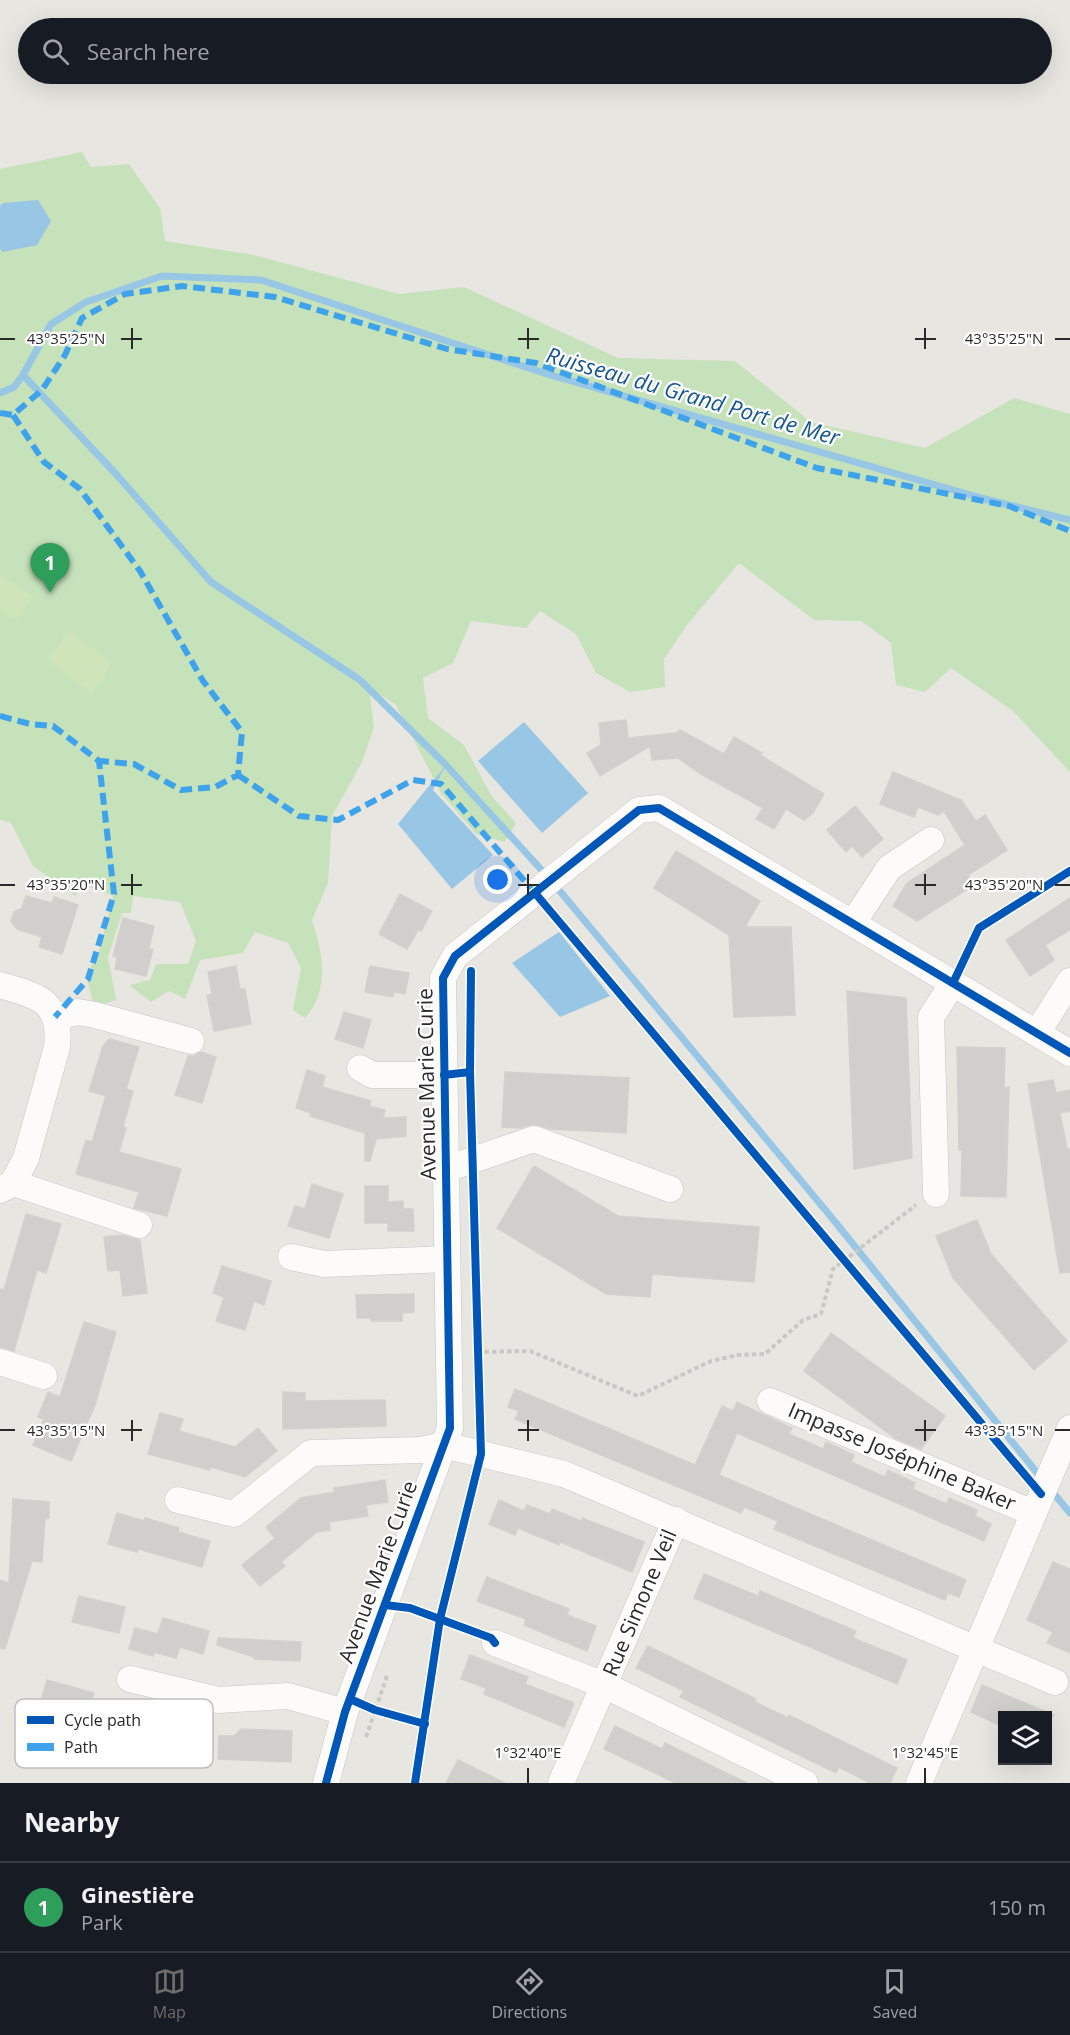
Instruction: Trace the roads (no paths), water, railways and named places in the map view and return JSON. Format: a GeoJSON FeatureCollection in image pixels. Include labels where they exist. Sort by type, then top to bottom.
{"type":"FeatureCollection","features":[{"type":"Feature","properties":{"kind":"street","name":"Avenue Marie Curie"},"geometry":{"type":"LineString","coordinates":[[326,1783],[347,1706],[450,1428],[443,978],[455,956],[639,810],[659,807],[1070,1053]]}},
{"type":"Feature","properties":{"kind":"street"},"geometry":{"type":"LineString","coordinates":[[853,923],[889,868],[931,840]]}},
{"type":"Feature","properties":{"kind":"street"},"geometry":{"type":"LineString","coordinates":[[1037,1033],[1070,981]]}},
{"type":"Feature","properties":{"kind":"street"},"geometry":{"type":"LineString","coordinates":[[936,1194],[931,1017],[953,983]]}},
{"type":"Feature","properties":{"kind":"street"},"geometry":{"type":"LineString","coordinates":[[0,984],[35,995],[48,1005],[59,1030],[57,1047],[26,1158],[6,1186],[139,1225]]}},
{"type":"Feature","properties":{"kind":"street"},"geometry":{"type":"LineString","coordinates":[[55,1017],[78,1012],[191,1041]]}},
{"type":"Feature","properties":{"kind":"street"},"geometry":{"type":"LineString","coordinates":[[360,1068],[372,1076],[444,1076]]}},
{"type":"Feature","properties":{"kind":"street"},"geometry":{"type":"LineString","coordinates":[[446,1169],[534,1139],[670,1189]]}},
{"type":"Feature","properties":{"kind":"street"},"geometry":{"type":"LineString","coordinates":[[291,1257],[324,1264],[447,1259]]}},
{"type":"Feature","properties":{"kind":"street"},"geometry":{"type":"LineString","coordinates":[[0,1362],[44,1376]]}},
{"type":"Feature","properties":{"kind":"street","name":"Impasse Joséphine Baker"},"geometry":{"type":"LineString","coordinates":[[770,1401],[1039,1500]]}},
{"type":"Feature","properties":{"kind":"street"},"geometry":{"type":"LineString","coordinates":[[919,1783],[1070,1428]]}},
{"type":"Feature","properties":{"kind":"street"},"geometry":{"type":"LineString","coordinates":[[178,1500],[234,1514],[311,1453],[420,1450],[444,1445],[556,1472],[676,1520],[1055,1682]]}},
{"type":"Feature","properties":{"kind":"street","name":"Rue Simone Veil"},"geometry":{"type":"LineString","coordinates":[[561,1783],[676,1520]]}},
{"type":"Feature","properties":{"kind":"street","name":"Rue Simone Veil"},"geometry":{"type":"LineString","coordinates":[[495,1643],[604,1685]]}},
{"type":"Feature","properties":{"kind":"street"},"geometry":{"type":"LineString","coordinates":[[130,1679],[218,1700],[288,1696],[347,1706]]}},
{"type":"Feature","properties":{"kind":"street"},"geometry":{"type":"LineString","coordinates":[[604,1685],[805,1783]]}},
{"type":"Feature","properties":{"kind":"water"},"geometry":{"type":"Polygon","coordinates":[[[38,200],[51,221],[37,245],[2,252],[0,248],[0,206],[3,203],[38,200]]]}},
{"type":"Feature","properties":{"kind":"water"},"geometry":{"type":"Polygon","coordinates":[[[524,722],[588,793],[542,833],[478,761],[524,722]]]}},
{"type":"Feature","properties":{"kind":"water"},"geometry":{"type":"Polygon","coordinates":[[[446,765],[433,790],[493,855],[452,889],[398,824],[446,765]]]}},
{"type":"Feature","properties":{"kind":"water"},"geometry":{"type":"Polygon","coordinates":[[[559,932],[610,996],[560,1017],[512,963],[559,932]]]}},
{"type":"Feature","properties":{"kind":"waterway","name":"Ruisseau du Grand Port de Mer"},"geometry":{"type":"LineString","coordinates":[[0,393],[14,387],[23,375],[51,324],[86,302],[162,276],[261,280],[547,374],[981,498],[1070,520]]}},
{"type":"Feature","properties":{"kind":"waterway"},"geometry":{"type":"LineString","coordinates":[[23,375],[116,474],[211,582],[360,680],[446,765],[547,876]]}},
{"type":"Feature","properties":{"kind":"waterway"},"geometry":{"type":"LineString","coordinates":[[554,884],[832,1218],[1042,1479]]}},
{"type":"Feature","properties":{"kind":"waterway"},"geometry":{"type":"LineString","coordinates":[[1051,1490],[1070,1513]]}},
{"type":"Feature","properties":{"kind":"place","name":"Ginestière"},"geometry":{"type":"Point","coordinates":[50,593]}}]}
